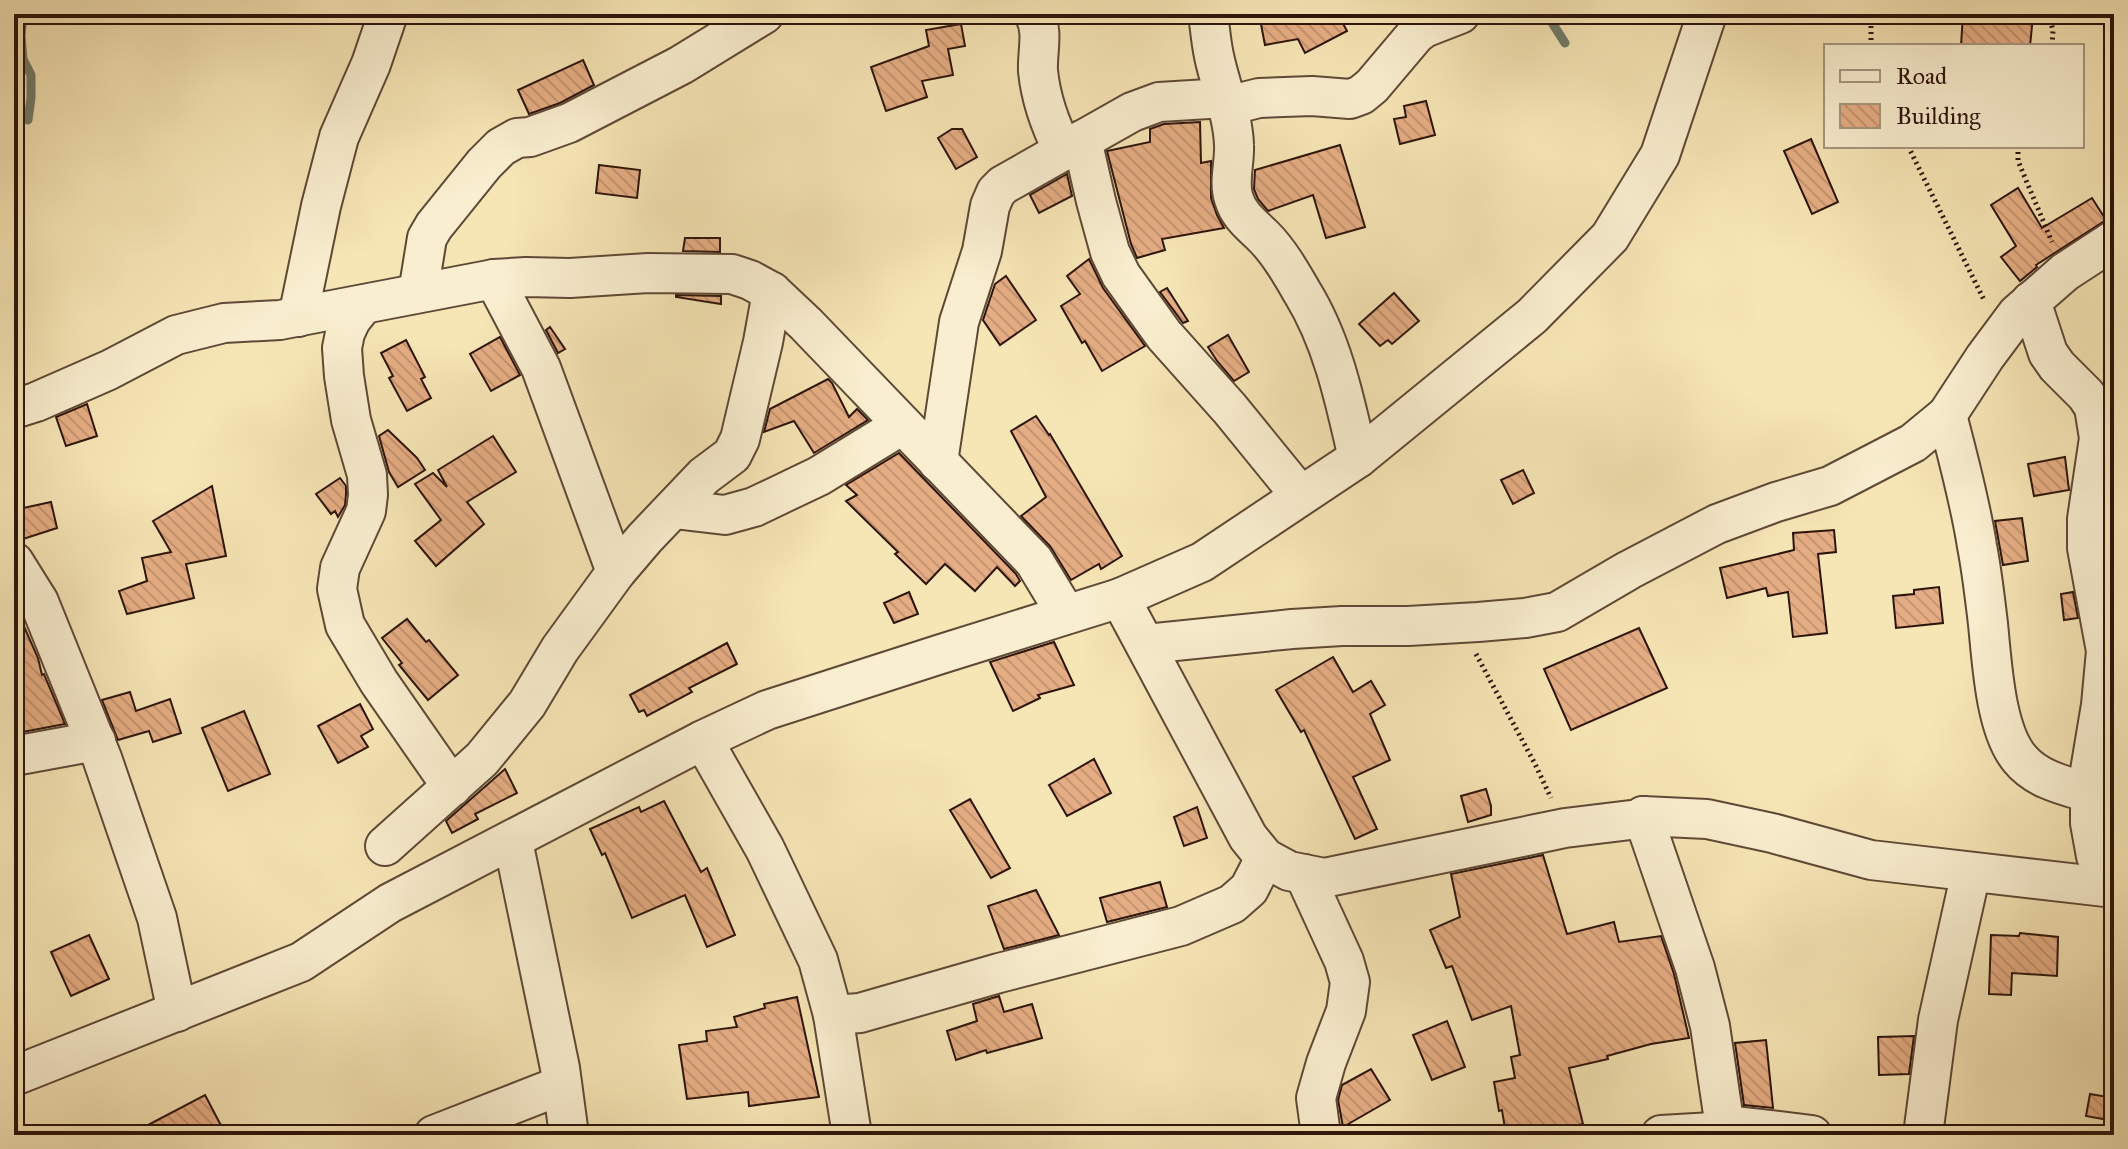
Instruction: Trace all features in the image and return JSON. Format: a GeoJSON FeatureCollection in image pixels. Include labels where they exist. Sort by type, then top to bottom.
{"type":"FeatureCollection","features":[{"type":"Feature","properties":{"kind":"street"},"geometry":{"type":"LineString","coordinates":[[298,317],[339,137],[371,64],[388,14]]}},
{"type":"Feature","properties":{"kind":"street"},"geometry":{"type":"LineString","coordinates":[[418,293],[427,238],[501,147],[517,138],[530,137],[569,123],[681,65],[764,14]]}},
{"type":"Feature","properties":{"kind":"street"},"geometry":{"type":"LineString","coordinates":[[1034,14],[1039,28],[1038,70],[1050,126],[1073,145],[1121,275],[1164,335],[1300,495]]}},
{"type":"Feature","properties":{"kind":"street"},"geometry":{"type":"LineString","coordinates":[[1208,14],[1234,145],[1234,200],[1243,217],[1265,238],[1283,262],[1320,326],[1343,392],[1358,458]]}},
{"type":"Feature","properties":{"kind":"street"},"geometry":{"type":"LineString","coordinates":[[938,462],[959,322],[982,251],[990,206],[1003,185],[1132,112],[1159,102],[1226,102],[1288,96],[1350,99],[1361,95],[1372,86],[1402,27],[1424,28],[1460,14]]}},
{"type":"Feature","properties":{"kind":"street"},"geometry":{"type":"LineString","coordinates":[[14,1076],[301,962],[390,903],[703,740],[767,710],[1120,598],[1202,562],[1358,458],[1532,316],[1610,237],[1660,155],[1707,14]]}},
{"type":"Feature","properties":{"kind":"street"},"geometry":{"type":"LineString","coordinates":[[1146,644],[1292,629],[1458,623],[1525,618],[1557,612],[1717,524],[1830,486],[1913,443],[1947,415],[2017,314],[2065,272],[2114,240]]}},
{"type":"Feature","properties":{"kind":"street"},"geometry":{"type":"LineString","coordinates":[[14,409],[109,370],[176,335],[224,323],[280,320],[494,279],[732,274],[772,292],[806,324],[1034,561],[1066,614]]}},
{"type":"Feature","properties":{"kind":"street"},"geometry":{"type":"LineString","coordinates":[[494,279],[541,368],[616,572]]}},
{"type":"Feature","properties":{"kind":"street"},"geometry":{"type":"LineString","coordinates":[[385,846],[482,759],[527,704],[560,649],[616,572],[704,476],[732,455],[737,447],[763,342],[772,292]]}},
{"type":"Feature","properties":{"kind":"street"},"geometry":{"type":"LineString","coordinates":[[2031,301],[2048,353],[2094,407],[2099,438],[2087,519],[2087,548],[2106,651],[2090,771],[2090,823],[2096,856],[2114,888]]}},
{"type":"Feature","properties":{"kind":"street"},"geometry":{"type":"LineString","coordinates":[[363,305],[351,320],[342,348],[351,420],[367,475],[368,495],[366,511],[340,568],[337,589],[345,625],[379,682],[452,787]]}},
{"type":"Feature","properties":{"kind":"street"},"geometry":{"type":"LineString","coordinates":[[1947,415],[1977,541],[1995,684],[2007,737],[2019,758],[2032,771],[2056,783],[2090,793]]}},
{"type":"Feature","properties":{"kind":"street"},"geometry":{"type":"LineString","coordinates":[[674,509],[725,515],[754,507],[819,476],[902,425]]}},
{"type":"Feature","properties":{"kind":"street"},"geometry":{"type":"LineString","coordinates":[[14,562],[39,602],[96,741],[157,918],[177,1012]]}},
{"type":"Feature","properties":{"kind":"street"},"geometry":{"type":"LineString","coordinates":[[1120,598],[1248,837],[1265,858],[1289,871],[1324,878],[1565,828],[1643,816],[1707,819],[1871,860],[2114,888]]}},
{"type":"Feature","properties":{"kind":"street"},"geometry":{"type":"LineString","coordinates":[[703,740],[765,849],[818,960],[833,1015],[852,1135]]}},
{"type":"Feature","properties":{"kind":"street"},"geometry":{"type":"LineString","coordinates":[[14,756],[96,741]]}},
{"type":"Feature","properties":{"kind":"street"},"geometry":{"type":"LineString","coordinates":[[1643,816],[1707,1011],[1723,1114],[1730,1130]]}},
{"type":"Feature","properties":{"kind":"street"},"geometry":{"type":"LineString","coordinates":[[513,841],[562,1085],[569,1135]]}},
{"type":"Feature","properties":{"kind":"street"},"geometry":{"type":"LineString","coordinates":[[833,1015],[860,1013],[1181,926],[1232,904],[1249,889],[1265,858]]}},
{"type":"Feature","properties":{"kind":"street"},"geometry":{"type":"LineString","coordinates":[[1923,1135],[1938,1020],[1971,872]]}},
{"type":"Feature","properties":{"kind":"street"},"geometry":{"type":"LineString","coordinates":[[1304,874],[1344,961],[1350,982],[1346,1011],[1316,1098],[1321,1135]]}},
{"type":"Feature","properties":{"kind":"street"},"geometry":{"type":"LineString","coordinates":[[434,1135],[562,1085]]}},
{"type":"Feature","properties":{"kind":"street"},"geometry":{"type":"LineString","coordinates":[[1661,1135],[1730,1130],[1812,1135]]}},
{"type":"Feature","properties":{"kind":"path"},"geometry":{"type":"LineString","coordinates":[[1871,14],[1871,44]]}},
{"type":"Feature","properties":{"kind":"path"},"geometry":{"type":"LineString","coordinates":[[2049,14],[2052,44]]}},
{"type":"Feature","properties":{"kind":"path"},"geometry":{"type":"LineString","coordinates":[[1909,148],[2002,335]]}},
{"type":"Feature","properties":{"kind":"path"},"geometry":{"type":"LineString","coordinates":[[2018,148],[2018,161],[2025,181],[2065,272]]}},
{"type":"Feature","properties":{"kind":"path"},"geometry":{"type":"LineString","coordinates":[[1458,623],[1535,764],[1565,828]]}},
{"type":"Feature","properties":{"kind":"building"},"geometry":{"type":"Polygon","coordinates":[[[1259,14],[1338,14],[1347,31],[1305,53],[1298,39],[1265,45],[1259,14]]]}},
{"type":"Feature","properties":{"kind":"building"},"geometry":{"type":"Polygon","coordinates":[[[1963,14],[2033,16],[2030,44],[1961,44],[1963,14]]]}},
{"type":"Feature","properties":{"kind":"building"},"geometry":{"type":"Polygon","coordinates":[[[961,24],[965,46],[948,49],[953,75],[922,81],[927,97],[886,111],[871,67],[929,46],[926,30],[961,24]]]}},
{"type":"Feature","properties":{"kind":"building"},"geometry":{"type":"Polygon","coordinates":[[[583,60],[594,85],[560,103],[529,114],[518,90],[583,60]]]}},
{"type":"Feature","properties":{"kind":"building"},"geometry":{"type":"Polygon","coordinates":[[[1426,101],[1435,135],[1400,144],[1394,119],[1406,117],[1404,106],[1426,101]]]}},
{"type":"Feature","properties":{"kind":"building"},"geometry":{"type":"Polygon","coordinates":[[[1200,122],[1201,163],[1211,161],[1211,198],[1224,228],[1162,239],[1165,250],[1137,258],[1107,151],[1150,142],[1150,129],[1164,124],[1200,122]]]}},
{"type":"Feature","properties":{"kind":"building"},"geometry":{"type":"Polygon","coordinates":[[[952,129],[962,129],[977,157],[956,169],[938,138],[952,129]]]}},
{"type":"Feature","properties":{"kind":"building"},"geometry":{"type":"Polygon","coordinates":[[[1811,139],[1838,202],[1812,214],[1784,151],[1811,139]]]}},
{"type":"Feature","properties":{"kind":"building"},"geometry":{"type":"Polygon","coordinates":[[[1340,145],[1365,227],[1326,238],[1313,195],[1268,211],[1258,199],[1254,189],[1255,170],[1340,145]]]}},
{"type":"Feature","properties":{"kind":"building"},"geometry":{"type":"Polygon","coordinates":[[[599,165],[640,170],[637,198],[596,193],[599,165]]]}},
{"type":"Feature","properties":{"kind":"building"},"geometry":{"type":"Polygon","coordinates":[[[1067,174],[1072,196],[1039,213],[1030,195],[1067,174]]]}},
{"type":"Feature","properties":{"kind":"building"},"geometry":{"type":"Polygon","coordinates":[[[2018,188],[2042,228],[2092,198],[2106,220],[2036,265],[2020,281],[2001,257],[2016,246],[1991,205],[2018,188]]]}},
{"type":"Feature","properties":{"kind":"building"},"geometry":{"type":"Polygon","coordinates":[[[685,238],[720,238],[720,252],[683,251],[685,238]]]}},
{"type":"Feature","properties":{"kind":"building"},"geometry":{"type":"Polygon","coordinates":[[[1089,259],[1103,288],[1145,346],[1102,371],[1061,306],[1080,294],[1067,276],[1089,259]]]}},
{"type":"Feature","properties":{"kind":"building"},"geometry":{"type":"Polygon","coordinates":[[[1006,276],[1036,320],[1000,345],[983,320],[995,284],[1006,276]]]}},
{"type":"Feature","properties":{"kind":"building"},"geometry":{"type":"Polygon","coordinates":[[[1167,288],[1188,321],[1183,323],[1160,292],[1167,288]]]}},
{"type":"Feature","properties":{"kind":"building"},"geometry":{"type":"Polygon","coordinates":[[[1394,293],[1419,321],[1392,344],[1388,340],[1380,346],[1359,324],[1394,293]]]}},
{"type":"Feature","properties":{"kind":"building"},"geometry":{"type":"Polygon","coordinates":[[[721,296],[721,304],[676,297],[721,296]]]}},
{"type":"Feature","properties":{"kind":"building"},"geometry":{"type":"Polygon","coordinates":[[[550,327],[565,349],[558,353],[546,330],[550,327]]]}},
{"type":"Feature","properties":{"kind":"building"},"geometry":{"type":"Polygon","coordinates":[[[1228,335],[1249,372],[1234,381],[1208,347],[1228,335]]]}},
{"type":"Feature","properties":{"kind":"building"},"geometry":{"type":"Polygon","coordinates":[[[500,337],[520,375],[491,391],[470,354],[500,337]]]}},
{"type":"Feature","properties":{"kind":"building"},"geometry":{"type":"Polygon","coordinates":[[[406,340],[425,377],[421,379],[431,398],[407,411],[389,378],[393,376],[381,353],[406,340]]]}},
{"type":"Feature","properties":{"kind":"building"},"geometry":{"type":"Polygon","coordinates":[[[828,379],[849,417],[857,409],[868,420],[814,453],[794,421],[764,432],[770,409],[828,379]]]}},
{"type":"Feature","properties":{"kind":"building"},"geometry":{"type":"Polygon","coordinates":[[[87,404],[97,436],[66,446],[56,417],[87,404]]]}},
{"type":"Feature","properties":{"kind":"building"},"geometry":{"type":"Polygon","coordinates":[[[1036,416],[1050,434],[1122,556],[1101,569],[1099,564],[1071,580],[1050,546],[1021,516],[1046,497],[1011,431],[1036,416]]]}},
{"type":"Feature","properties":{"kind":"building"},"geometry":{"type":"Polygon","coordinates":[[[388,430],[425,470],[398,487],[389,472],[379,436],[388,430]]]}},
{"type":"Feature","properties":{"kind":"building"},"geometry":{"type":"Polygon","coordinates":[[[493,436],[516,472],[467,502],[484,524],[436,566],[415,541],[441,520],[415,484],[433,473],[447,487],[438,470],[493,436]]]}},
{"type":"Feature","properties":{"kind":"building"},"geometry":{"type":"Polygon","coordinates":[[[899,453],[1016,574],[1020,581],[1015,586],[997,567],[975,591],[945,564],[926,584],[846,501],[857,495],[846,485],[899,453]]]}},
{"type":"Feature","properties":{"kind":"building"},"geometry":{"type":"Polygon","coordinates":[[[2065,457],[2069,490],[2034,496],[2028,464],[2065,457]]]}},
{"type":"Feature","properties":{"kind":"building"},"geometry":{"type":"Polygon","coordinates":[[[1523,470],[1534,493],[1513,504],[1501,480],[1523,470]]]}},
{"type":"Feature","properties":{"kind":"building"},"geometry":{"type":"Polygon","coordinates":[[[340,478],[346,486],[346,494],[345,505],[338,517],[335,511],[331,514],[316,494],[340,478]]]}},
{"type":"Feature","properties":{"kind":"building"},"geometry":{"type":"Polygon","coordinates":[[[212,486],[226,556],[186,564],[194,598],[127,614],[119,591],[147,581],[142,558],[171,552],[153,521],[212,486]]]}},
{"type":"Feature","properties":{"kind":"building"},"geometry":{"type":"Polygon","coordinates":[[[51,502],[57,528],[14,540],[14,510],[51,502]]]}},
{"type":"Feature","properties":{"kind":"building"},"geometry":{"type":"Polygon","coordinates":[[[2022,518],[2028,561],[2003,565],[1995,521],[2022,518]]]}},
{"type":"Feature","properties":{"kind":"building"},"geometry":{"type":"Polygon","coordinates":[[[1834,530],[1836,552],[1818,554],[1827,633],[1793,637],[1788,592],[1768,596],[1766,588],[1727,598],[1720,568],[1794,550],[1793,533],[1834,530]]]}},
{"type":"Feature","properties":{"kind":"building"},"geometry":{"type":"Polygon","coordinates":[[[1939,587],[1943,623],[1896,628],[1893,596],[1939,587]]]}},
{"type":"Feature","properties":{"kind":"building"},"geometry":{"type":"Polygon","coordinates":[[[909,592],[918,614],[894,623],[884,603],[909,592]]]}},
{"type":"Feature","properties":{"kind":"building"},"geometry":{"type":"Polygon","coordinates":[[[2073,592],[2078,618],[2064,620],[2061,594],[2073,592]]]}},
{"type":"Feature","properties":{"kind":"building"},"geometry":{"type":"Polygon","coordinates":[[[14,604],[65,724],[17,733],[14,714],[14,604]]]}},
{"type":"Feature","properties":{"kind":"building"},"geometry":{"type":"Polygon","coordinates":[[[407,619],[458,675],[428,700],[399,665],[402,663],[382,638],[407,619]]]}},
{"type":"Feature","properties":{"kind":"building"},"geometry":{"type":"Polygon","coordinates":[[[1639,628],[1667,688],[1571,730],[1544,669],[1639,628]]]}},
{"type":"Feature","properties":{"kind":"building"},"geometry":{"type":"Polygon","coordinates":[[[1054,642],[1074,685],[1038,695],[1040,698],[1013,711],[990,662],[1054,642]]]}},
{"type":"Feature","properties":{"kind":"building"},"geometry":{"type":"Polygon","coordinates":[[[727,643],[737,664],[689,688],[692,692],[647,716],[644,710],[639,712],[630,695],[727,643]]]}},
{"type":"Feature","properties":{"kind":"building"},"geometry":{"type":"Polygon","coordinates":[[[1333,657],[1353,692],[1371,681],[1385,705],[1370,714],[1390,760],[1353,777],[1377,829],[1355,839],[1304,730],[1301,732],[1276,690],[1333,657]]]}},
{"type":"Feature","properties":{"kind":"building"},"geometry":{"type":"Polygon","coordinates":[[[130,692],[136,711],[170,699],[181,733],[153,742],[149,731],[118,740],[102,700],[130,692]]]}},
{"type":"Feature","properties":{"kind":"building"},"geometry":{"type":"Polygon","coordinates":[[[360,704],[373,729],[361,736],[368,747],[338,763],[318,726],[360,704]]]}},
{"type":"Feature","properties":{"kind":"building"},"geometry":{"type":"Polygon","coordinates":[[[244,711],[270,774],[228,791],[202,728],[244,711]]]}},
{"type":"Feature","properties":{"kind":"building"},"geometry":{"type":"Polygon","coordinates":[[[1094,759],[1111,793],[1067,816],[1049,785],[1094,759]]]}},
{"type":"Feature","properties":{"kind":"building"},"geometry":{"type":"Polygon","coordinates":[[[505,769],[517,793],[475,814],[478,819],[452,833],[446,821],[505,769]]]}},
{"type":"Feature","properties":{"kind":"building"},"geometry":{"type":"Polygon","coordinates":[[[1486,789],[1491,815],[1468,822],[1461,796],[1486,789]]]}},
{"type":"Feature","properties":{"kind":"building"},"geometry":{"type":"Polygon","coordinates":[[[970,799],[1010,868],[991,878],[950,810],[970,799]]]}},
{"type":"Feature","properties":{"kind":"building"},"geometry":{"type":"Polygon","coordinates":[[[664,801],[701,872],[707,868],[735,935],[707,947],[685,895],[632,918],[605,853],[602,855],[590,829],[639,807],[641,812],[664,801]]]}},
{"type":"Feature","properties":{"kind":"building"},"geometry":{"type":"Polygon","coordinates":[[[1197,807],[1207,838],[1184,846],[1174,817],[1197,807]]]}},
{"type":"Feature","properties":{"kind":"building"},"geometry":{"type":"Polygon","coordinates":[[[1543,855],[1567,934],[1614,922],[1619,942],[1661,936],[1674,974],[1689,1038],[1651,1044],[1569,1068],[1583,1124],[1535,1135],[1506,1135],[1494,1082],[1515,1078],[1511,1057],[1520,1055],[1511,1006],[1472,1020],[1452,966],[1446,968],[1430,930],[1460,917],[1451,874],[1543,855]]]}},
{"type":"Feature","properties":{"kind":"building"},"geometry":{"type":"Polygon","coordinates":[[[1160,882],[1167,907],[1107,922],[1100,898],[1160,882]]]}},
{"type":"Feature","properties":{"kind":"building"},"geometry":{"type":"Polygon","coordinates":[[[1036,890],[1059,935],[1004,949],[988,906],[1036,890]]]}},
{"type":"Feature","properties":{"kind":"building"},"geometry":{"type":"Polygon","coordinates":[[[2020,933],[2058,937],[2057,976],[2012,973],[2011,995],[1989,994],[1991,935],[2019,936],[2020,933]]]}},
{"type":"Feature","properties":{"kind":"building"},"geometry":{"type":"Polygon","coordinates":[[[89,935],[109,979],[71,996],[51,952],[89,935]]]}},
{"type":"Feature","properties":{"kind":"building"},"geometry":{"type":"Polygon","coordinates":[[[999,996],[1004,1012],[1032,1004],[1042,1038],[956,1060],[947,1031],[977,1021],[973,1004],[999,996]]]}},
{"type":"Feature","properties":{"kind":"building"},"geometry":{"type":"Polygon","coordinates":[[[797,997],[819,1097],[749,1106],[748,1092],[687,1099],[679,1045],[707,1041],[706,1031],[737,1027],[734,1017],[765,1008],[764,1004],[797,997]]]}},
{"type":"Feature","properties":{"kind":"building"},"geometry":{"type":"Polygon","coordinates":[[[1447,1021],[1465,1067],[1432,1080],[1413,1035],[1447,1021]]]}},
{"type":"Feature","properties":{"kind":"building"},"geometry":{"type":"Polygon","coordinates":[[[1914,1036],[1909,1074],[1879,1075],[1878,1037],[1914,1036]]]}},
{"type":"Feature","properties":{"kind":"building"},"geometry":{"type":"Polygon","coordinates":[[[1766,1040],[1773,1108],[1744,1105],[1735,1043],[1766,1040]]]}},
{"type":"Feature","properties":{"kind":"building"},"geometry":{"type":"Polygon","coordinates":[[[1371,1069],[1390,1100],[1343,1127],[1338,1100],[1342,1085],[1371,1069]]]}},
{"type":"Feature","properties":{"kind":"building"},"geometry":{"type":"Polygon","coordinates":[[[2090,1094],[2114,1098],[2114,1121],[2086,1116],[2090,1094]]]}},
{"type":"Feature","properties":{"kind":"building"},"geometry":{"type":"Polygon","coordinates":[[[205,1095],[226,1135],[129,1135],[205,1095]]]}},
{"type":"Feature","properties":{"kind":"waterway"},"geometry":{"type":"LineString","coordinates":[[23,14],[23,59],[31,75],[28,120]]}},
{"type":"Feature","properties":{"kind":"waterway"},"geometry":{"type":"LineString","coordinates":[[1549,14],[1565,43]]}}]}
